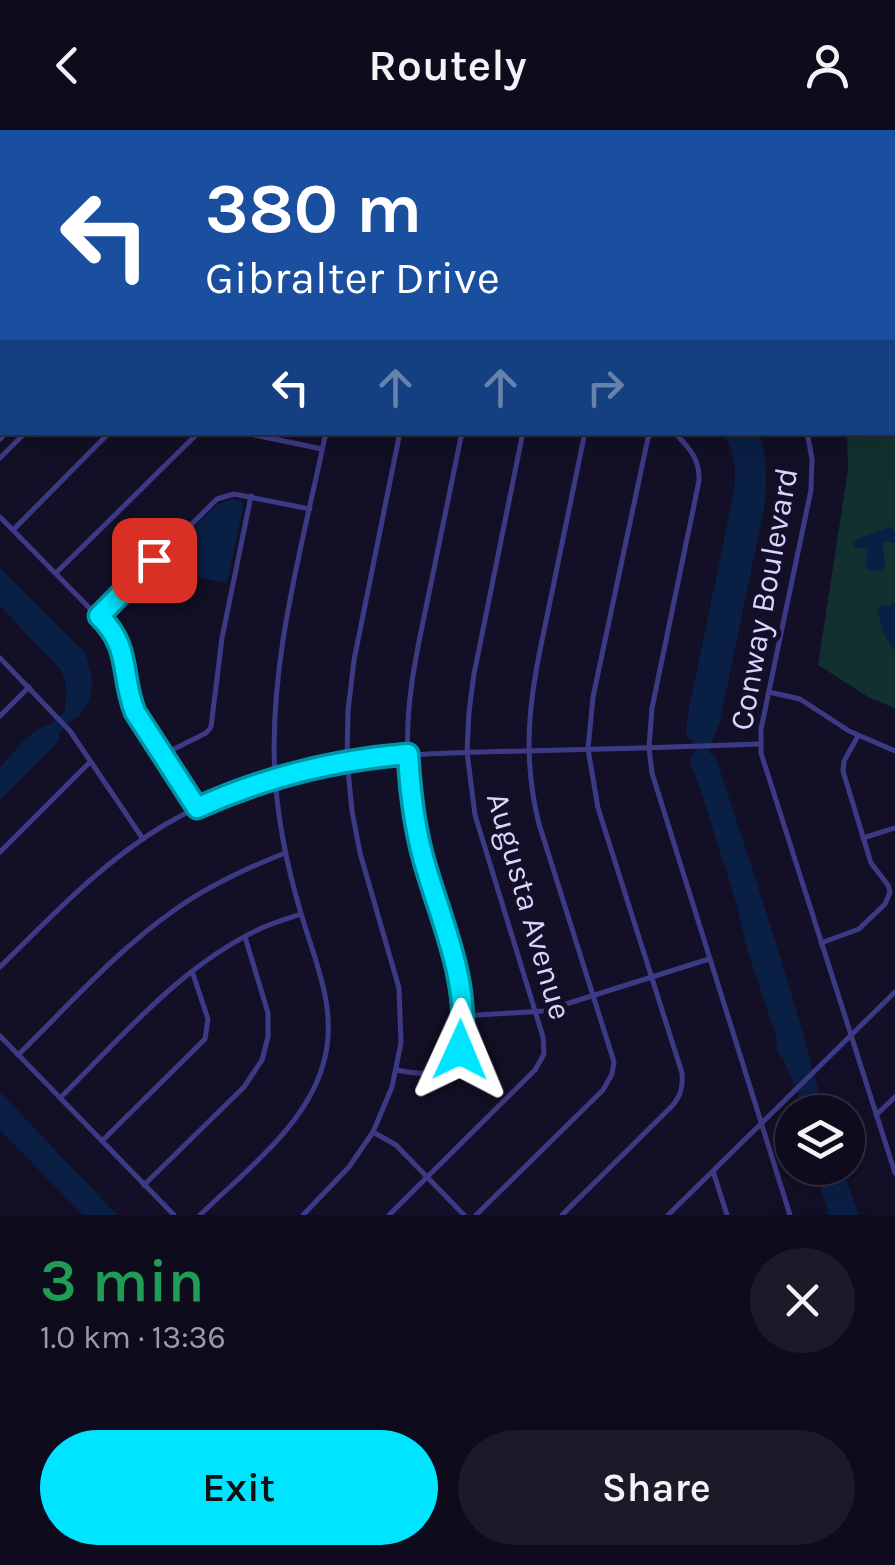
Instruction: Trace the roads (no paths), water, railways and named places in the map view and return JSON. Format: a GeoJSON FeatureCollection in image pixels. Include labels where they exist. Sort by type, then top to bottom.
{"type":"FeatureCollection","features":[{"type":"Feature","properties":{"kind":"street"},"geometry":{"type":"LineString","coordinates":[[0,458],[22,435]]}},
{"type":"Feature","properties":{"kind":"street"},"geometry":{"type":"LineString","coordinates":[[13,530],[107,435]]}},
{"type":"Feature","properties":{"kind":"street"},"geometry":{"type":"LineString","coordinates":[[56,573],[195,435]]}},
{"type":"Feature","properties":{"kind":"street"},"geometry":{"type":"LineString","coordinates":[[254,435],[322,450]]}},
{"type":"Feature","properties":{"kind":"street"},"geometry":{"type":"LineString","coordinates":[[200,1215],[294,1121],[310,1099],[328,1042],[323,982],[285,852],[275,777],[279,667],[325,435]]}},
{"type":"Feature","properties":{"kind":"street"},"geometry":{"type":"LineString","coordinates":[[302,1215],[349,1167],[373,1132],[396,1070],[402,1024],[398,988],[360,853],[347,760],[354,660],[399,435]]}},
{"type":"Feature","properties":{"kind":"street"},"geometry":{"type":"LineString","coordinates":[[396,1070],[430,1075],[449,1066],[460,1050],[462,1016],[454,958],[416,828],[408,754],[414,662],[461,435]]}},
{"type":"Feature","properties":{"kind":"street","name":"Augusta Avenue"},"geometry":{"type":"LineString","coordinates":[[389,1215],[539,1066],[544,1054],[545,1043],[479,834],[467,752],[474,674],[522,435]]}},
{"type":"Feature","properties":{"kind":"street"},"geometry":{"type":"LineString","coordinates":[[476,1215],[608,1084],[614,1062],[539,824],[528,751],[533,685],[584,435]]}},
{"type":"Feature","properties":{"kind":"street"},"geometry":{"type":"LineString","coordinates":[[562,1215],[680,1094],[682,1072],[598,808],[588,749],[593,697],[650,435]]}},
{"type":"Feature","properties":{"kind":"street"},"geometry":{"type":"LineString","coordinates":[[677,435],[700,469],[652,708],[649,748],[656,792],[790,1215]]}},
{"type":"Feature","properties":{"kind":"street","name":"Conway Boulevard"},"geometry":{"type":"LineString","coordinates":[[808,435],[811,490],[760,744],[895,1173]]}},
{"type":"Feature","properties":{"kind":"street"},"geometry":{"type":"LineString","coordinates":[[99,616],[217,499],[234,494],[310,509]]}},
{"type":"Feature","properties":{"kind":"street"},"geometry":{"type":"LineString","coordinates":[[162,755],[211,727],[222,638],[251,496]]}},
{"type":"Feature","properties":{"kind":"street"},"geometry":{"type":"LineString","coordinates":[[0,517],[112,631],[122,650],[135,712],[197,808]]}},
{"type":"Feature","properties":{"kind":"street"},"geometry":{"type":"LineString","coordinates":[[0,658],[70,732],[143,840]]}},
{"type":"Feature","properties":{"kind":"street"},"geometry":{"type":"LineString","coordinates":[[0,716],[29,687]]}},
{"type":"Feature","properties":{"kind":"street"},"geometry":{"type":"LineString","coordinates":[[769,692],[800,698],[858,736],[895,751]]}},
{"type":"Feature","properties":{"kind":"street"},"geometry":{"type":"LineString","coordinates":[[822,943],[859,929],[888,898],[888,885],[871,863],[843,771],[844,761],[858,736]]}},
{"type":"Feature","properties":{"kind":"street"},"geometry":{"type":"LineString","coordinates":[[0,968],[92,878],[143,840],[197,808],[275,777],[347,760],[408,754],[760,744]]}},
{"type":"Feature","properties":{"kind":"street"},"geometry":{"type":"LineString","coordinates":[[0,852],[91,762]]}},
{"type":"Feature","properties":{"kind":"street"},"geometry":{"type":"LineString","coordinates":[[863,838],[895,828]]}},
{"type":"Feature","properties":{"kind":"street"},"geometry":{"type":"LineString","coordinates":[[18,1055],[156,923],[222,880],[285,852]]}},
{"type":"Feature","properties":{"kind":"street"},"geometry":{"type":"LineString","coordinates":[[60,1098],[192,972],[245,937],[301,914]]}},
{"type":"Feature","properties":{"kind":"street"},"geometry":{"type":"LineString","coordinates":[[144,1185],[244,1087],[262,1060],[268,1037],[268,1013],[245,937]]}},
{"type":"Feature","properties":{"kind":"street"},"geometry":{"type":"LineString","coordinates":[[462,1016],[536,1013],[708,959]]}},
{"type":"Feature","properties":{"kind":"street"},"geometry":{"type":"LineString","coordinates":[[102,1142],[205,1039],[208,1020],[192,972]]}},
{"type":"Feature","properties":{"kind":"street"},"geometry":{"type":"LineString","coordinates":[[668,1215],[895,992]]}},
{"type":"Feature","properties":{"kind":"street"},"geometry":{"type":"LineString","coordinates":[[0,1036],[174,1215]]}},
{"type":"Feature","properties":{"kind":"street"},"geometry":{"type":"LineString","coordinates":[[876,1115],[895,1097]]}},
{"type":"Feature","properties":{"kind":"street"},"geometry":{"type":"LineString","coordinates":[[373,1132],[396,1145],[464,1215]]}},
{"type":"Feature","properties":{"kind":"street"},"geometry":{"type":"LineString","coordinates":[[712,1171],[727,1215]]}},
{"type":"Feature","properties":{"kind":"water"},"geometry":{"type":"Polygon","coordinates":[[[724,435],[759,435],[765,459],[765,503],[721,717],[709,752],[715,756],[737,821],[821,1095],[798,1095],[777,1052],[776,1036],[737,906],[690,763],[695,753],[694,741],[687,738],[686,728],[734,491],[734,461],[724,435]]]}},
{"type":"Feature","properties":{"kind":"water"},"geometry":{"type":"Polygon","coordinates":[[[232,499],[242,502],[243,508],[227,583],[181,574],[173,559],[176,545],[217,505],[232,499]]]}},
{"type":"Feature","properties":{"kind":"water"},"geometry":{"type":"Polygon","coordinates":[[[891,527],[895,543],[883,543],[885,567],[868,571],[868,550],[854,549],[853,544],[859,538],[891,527]]]}},
{"type":"Feature","properties":{"kind":"water"},"geometry":{"type":"Polygon","coordinates":[[[0,568],[85,653],[93,682],[89,702],[79,716],[0,800],[0,767],[30,735],[52,724],[65,711],[66,685],[62,671],[0,606],[0,568]]]}},
{"type":"Feature","properties":{"kind":"water"},"geometry":{"type":"Polygon","coordinates":[[[895,603],[895,650],[885,637],[877,611],[882,605],[895,603]]]}},
{"type":"Feature","properties":{"kind":"water"},"geometry":{"type":"Polygon","coordinates":[[[0,1092],[117,1215],[83,1215],[0,1130],[0,1092]]]}},
{"type":"Feature","properties":{"kind":"water"},"geometry":{"type":"Polygon","coordinates":[[[819,1185],[849,1185],[859,1215],[829,1215],[819,1185]]]}}]}
